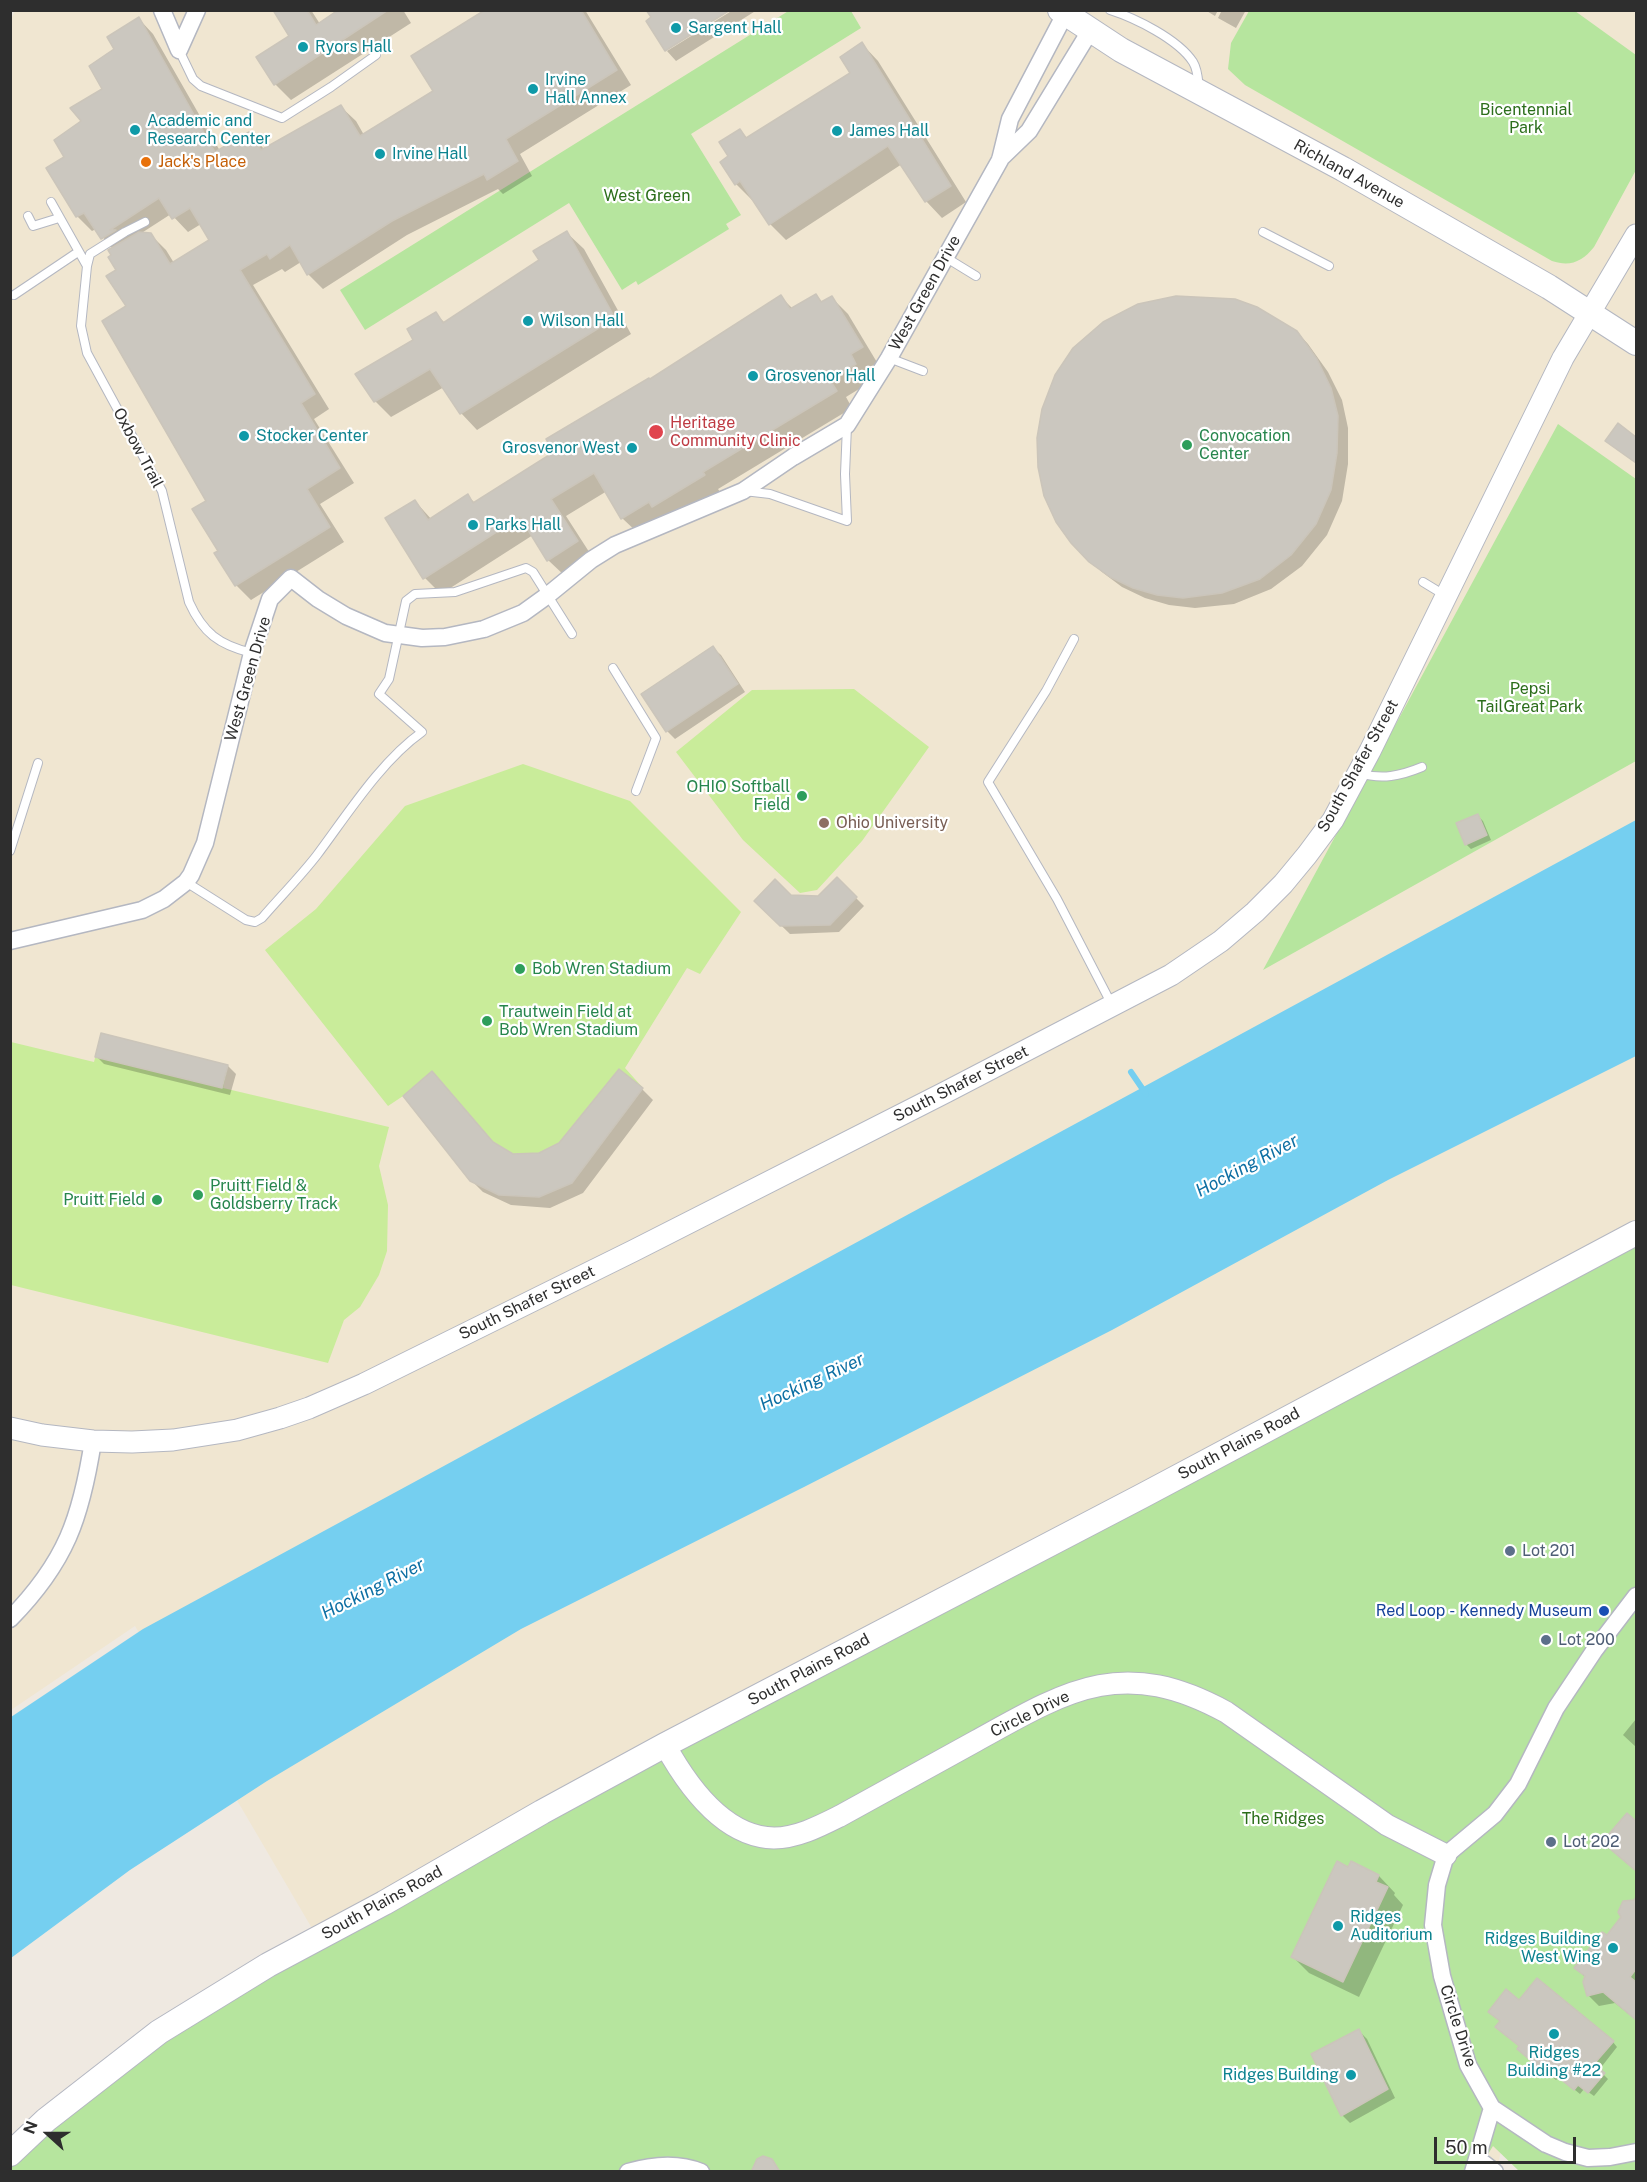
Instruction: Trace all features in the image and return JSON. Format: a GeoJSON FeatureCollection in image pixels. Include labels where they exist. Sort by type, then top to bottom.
{"type":"FeatureCollection","features":[{"type":"Feature","properties":{"kind":"main road","name":"Richland Avenue"},"geometry":{"type":"LineString","coordinates":[[1066,12],[1090,31],[1199,93],[1343,169],[1549,287],[1636,342]]}},
{"type":"Feature","properties":{"kind":"main road","name":"South Plains Road"},"geometry":{"type":"LineString","coordinates":[[10,2154],[46,2120],[159,2032],[268,1965],[384,1903],[542,1812],[665,1745],[1132,1501],[1636,1233]]}},
{"type":"Feature","properties":{"kind":"street"},"geometry":{"type":"LineString","coordinates":[[162,10],[179,50]]}},
{"type":"Feature","properties":{"kind":"street"},"geometry":{"type":"LineString","coordinates":[[179,50],[197,10]]}},
{"type":"Feature","properties":{"kind":"street","name":"West Green Drive"},"geometry":{"type":"LineString","coordinates":[[1000,160],[1010,119],[1066,12]]}},
{"type":"Feature","properties":{"kind":"street","name":"West Green Drive"},"geometry":{"type":"LineString","coordinates":[[10,941],[142,910],[164,899],[186,882],[196,866],[205,843],[252,653],[270,599],[291,579],[346,616],[385,633],[400,636],[445,637],[484,629],[523,613],[591,560],[615,545],[743,490],[847,425],[889,358],[1000,160],[1029,131],[1090,31]]}},
{"type":"Feature","properties":{"kind":"street","name":"South Shafer Street"},"geometry":{"type":"LineString","coordinates":[[10,1428],[42,1435],[93,1441],[173,1440],[227,1432],[280,1418],[337,1396],[710,1213],[1113,1006],[1171,975],[1221,941],[1255,912],[1307,855],[1333,820],[1563,358],[1636,235]]}},
{"type":"Feature","properties":{"kind":"street"},"geometry":{"type":"LineString","coordinates":[[10,1619],[38,1590],[64,1549],[86,1486],[93,1441]]}},
{"type":"Feature","properties":{"kind":"street"},"geometry":{"type":"LineString","coordinates":[[1446,1855],[1496,1814],[1518,1784],[1556,1708],[1594,1651],[1636,1596]]}},
{"type":"Feature","properties":{"kind":"street","name":"Circle Drive"},"geometry":{"type":"LineString","coordinates":[[665,1745],[691,1787],[720,1816],[743,1830],[774,1838],[814,1829],[1062,1695],[1088,1687],[1135,1683],[1175,1689],[1202,1699],[1226,1712],[1387,1825],[1446,1855],[1437,1885],[1434,1907],[1433,1925],[1437,1953],[1468,2065],[1492,2108],[1546,2144],[1565,2152],[1588,2158],[1636,2152]]}},
{"type":"Feature","properties":{"kind":"street"},"geometry":{"type":"LineString","coordinates":[[1492,2108],[1476,2165],[1495,2172]]}},
{"type":"Feature","properties":{"kind":"street"},"geometry":{"type":"LineString","coordinates":[[627,2172],[663,2164],[692,2168],[701,2172]]}},
{"type":"Feature","properties":{"kind":"lane"},"geometry":{"type":"LineString","coordinates":[[1110,10],[1138,21],[1185,53],[1193,62],[1197,72],[1199,93]]}},
{"type":"Feature","properties":{"kind":"lane"},"geometry":{"type":"LineString","coordinates":[[179,50],[193,79],[201,86],[282,118],[376,55]]}},
{"type":"Feature","properties":{"kind":"lane"},"geometry":{"type":"LineString","coordinates":[[51,202],[87,266]]}},
{"type":"Feature","properties":{"kind":"lane"},"geometry":{"type":"LineString","coordinates":[[28,216],[33,226],[59,218]]}},
{"type":"Feature","properties":{"kind":"lane"},"geometry":{"type":"LineString","coordinates":[[87,266],[90,254],[145,222]]}},
{"type":"Feature","properties":{"kind":"lane"},"geometry":{"type":"LineString","coordinates":[[1263,231],[1329,266]]}},
{"type":"Feature","properties":{"kind":"lane"},"geometry":{"type":"LineString","coordinates":[[14,295],[78,252]]}},
{"type":"Feature","properties":{"kind":"lane"},"geometry":{"type":"LineString","coordinates":[[945,257],[976,276]]}},
{"type":"Feature","properties":{"kind":"lane","name":"Oxbow Trail"},"geometry":{"type":"LineString","coordinates":[[87,266],[81,326],[87,353],[162,491],[189,602],[195,615],[209,634],[225,645],[252,653]]}},
{"type":"Feature","properties":{"kind":"lane"},"geometry":{"type":"LineString","coordinates":[[889,358],[923,371]]}},
{"type":"Feature","properties":{"kind":"lane","name":"West Green Drive"},"geometry":{"type":"LineString","coordinates":[[743,490],[770,494],[847,521],[845,474],[847,425]]}},
{"type":"Feature","properties":{"kind":"lane"},"geometry":{"type":"LineString","coordinates":[[186,882],[246,920],[255,922],[262,918],[316,856],[344,816],[405,744],[422,732],[378,694],[389,679],[406,601],[415,594],[455,592],[526,568],[533,573],[572,634]]}},
{"type":"Feature","properties":{"kind":"lane"},"geometry":{"type":"LineString","coordinates":[[1423,582],[1446,596]]}},
{"type":"Feature","properties":{"kind":"lane"},"geometry":{"type":"LineString","coordinates":[[1074,639],[1046,691],[988,782],[1057,899],[1113,1006]]}},
{"type":"Feature","properties":{"kind":"lane"},"geometry":{"type":"LineString","coordinates":[[613,668],[656,738],[636,791]]}},
{"type":"Feature","properties":{"kind":"lane"},"geometry":{"type":"LineString","coordinates":[[10,851],[38,763]]}},
{"type":"Feature","properties":{"kind":"lane"},"geometry":{"type":"LineString","coordinates":[[1358,773],[1374,778],[1386,778],[1400,776],[1422,767]]}},
{"type":"Feature","properties":{"kind":"shaded area","name":"Ohio University"},"geometry":{"type":"Polygon","coordinates":[[[15,11],[1636,11],[1636,2171],[1501,2151],[1496,2172],[454,2171],[135,1626],[11,1710],[10,21],[15,11]]]}},
{"type":"Feature","properties":{"kind":"green space","name":"West Green"},"geometry":{"type":"Polygon","coordinates":[[[790,10],[851,11],[861,28],[691,134],[741,215],[726,224],[729,229],[638,285],[636,281],[622,290],[569,203],[365,330],[340,290],[790,10]]]}},
{"type":"Feature","properties":{"kind":"green space","name":"Bicentennial Park"},"geometry":{"type":"Polygon","coordinates":[[[1249,11],[1575,11],[1636,55],[1636,170],[1594,247],[1575,262],[1552,261],[1245,85],[1228,69],[1231,43],[1249,11]]]}},
{"type":"Feature","properties":{"kind":"green space","name":"Pepsi TailGreat Park"},"geometry":{"type":"Polygon","coordinates":[[[1558,424],[1636,479],[1636,761],[1263,970],[1558,424]]]}},
{"type":"Feature","properties":{"kind":"green space","name":"OHIO Softball Field"},"geometry":{"type":"Polygon","coordinates":[[[854,689],[929,747],[862,841],[817,890],[800,893],[743,840],[676,752],[752,690],[854,689]]]}},
{"type":"Feature","properties":{"kind":"green space","name":"Bob Wren Stadium"},"geometry":{"type":"Polygon","coordinates":[[[523,764],[630,801],[741,912],[700,974],[687,968],[625,1068],[643,1088],[572,1183],[539,1197],[499,1195],[403,1096],[388,1106],[265,950],[316,909],[405,806],[523,764]]]}},
{"type":"Feature","properties":{"kind":"green space","name":"Pruitt Field & Goldsberry Track"},"geometry":{"type":"Polygon","coordinates":[[[101,1033],[228,1065],[223,1088],[389,1127],[379,1166],[388,1205],[387,1251],[379,1275],[360,1307],[344,1320],[328,1363],[11,1285],[11,1042],[94,1062],[101,1033]]]}},
{"type":"Feature","properties":{"kind":"green space","name":"The Ridges"},"geometry":{"type":"Polygon","coordinates":[[[1636,1233],[1636,2171],[1519,2171],[1493,2146],[1477,2172],[11,2172],[11,2154],[268,1965],[1636,1233]]]}},
{"type":"Feature","properties":{"kind":"water","name":"Hocking River"},"geometry":{"type":"Polygon","coordinates":[[[1636,820],[1636,1056],[1388,1180],[1112,1330],[521,1629],[267,1781],[130,1870],[11,1958],[11,1717],[143,1629],[1636,820]]]}},
{"type":"Feature","properties":{"kind":"building","name":"Ryors Hall"},"geometry":{"type":"Polygon","coordinates":[[[273,10],[307,10],[316,25],[338,10],[388,10],[274,85],[256,57],[289,36],[273,10]]]}},
{"type":"Feature","properties":{"kind":"building"},"geometry":{"type":"Polygon","coordinates":[[[485,10],[581,10],[617,70],[506,139],[518,161],[487,180],[484,174],[392,221],[307,275],[290,245],[270,259],[267,254],[240,270],[315,394],[301,403],[340,468],[307,489],[330,527],[235,586],[214,553],[218,551],[192,509],[206,501],[102,321],[126,306],[106,276],[116,270],[108,257],[111,255],[108,250],[139,232],[151,233],[170,264],[209,240],[190,208],[172,219],[159,198],[110,230],[116,230],[101,239],[84,213],[76,217],[46,168],[64,157],[54,140],[81,121],[70,108],[102,89],[89,66],[114,49],[107,37],[139,17],[215,152],[249,132],[261,150],[341,105],[360,136],[433,91],[411,56],[485,10]]]}},
{"type":"Feature","properties":{"kind":"building","name":"Sargent Hall"},"geometry":{"type":"Polygon","coordinates":[[[646,10],[730,10],[665,51],[646,21],[651,17],[646,10]]]}},
{"type":"Feature","properties":{"kind":"building","name":"James Hall"},"geometry":{"type":"Polygon","coordinates":[[[862,42],[951,186],[925,202],[888,146],[769,225],[740,181],[735,185],[720,162],[728,156],[719,142],[740,129],[746,138],[850,73],[840,57],[862,42]]]}},
{"type":"Feature","properties":{"kind":"building","name":"Wilson Hall"},"geometry":{"type":"Polygon","coordinates":[[[567,231],[615,318],[460,414],[430,369],[374,402],[355,374],[413,340],[407,329],[436,312],[443,323],[539,260],[533,251],[567,231]]]}},
{"type":"Feature","properties":{"kind":"building"},"geometry":{"type":"Polygon","coordinates":[[[816,294],[821,302],[832,296],[863,347],[851,354],[856,364],[830,380],[837,391],[703,472],[705,475],[652,507],[649,502],[621,519],[594,473],[551,499],[578,541],[547,561],[520,517],[423,579],[385,518],[415,500],[428,520],[468,494],[473,503],[554,452],[546,439],[650,379],[781,295],[790,309],[816,294]]]}},
{"type":"Feature","properties":{"kind":"building","name":"Convocation Center"},"geometry":{"type":"Polygon","coordinates":[[[1176,296],[1235,299],[1257,307],[1297,331],[1317,359],[1331,388],[1338,416],[1337,453],[1331,490],[1316,524],[1291,555],[1260,579],[1222,593],[1183,598],[1157,595],[1133,588],[1110,577],[1089,562],[1071,543],[1056,522],[1044,496],[1038,467],[1037,438],[1042,409],[1055,375],[1073,348],[1103,322],[1138,304],[1176,296]]]}},
{"type":"Feature","properties":{"kind":"building"},"geometry":{"type":"Polygon","coordinates":[[[1618,423],[1636,437],[1636,463],[1605,441],[1618,423]]]}},
{"type":"Feature","properties":{"kind":"building"},"geometry":{"type":"Polygon","coordinates":[[[713,646],[738,684],[666,732],[641,694],[713,646]]]}},
{"type":"Feature","properties":{"kind":"building"},"geometry":{"type":"Polygon","coordinates":[[[1478,814],[1487,835],[1465,845],[1456,823],[1478,814]]]}},
{"type":"Feature","properties":{"kind":"building"},"geometry":{"type":"Polygon","coordinates":[[[837,877],[857,897],[830,925],[780,926],[754,901],[775,879],[791,895],[818,896],[837,877]]]}},
{"type":"Feature","properties":{"kind":"building"},"geometry":{"type":"Polygon","coordinates":[[[101,1033],[228,1065],[222,1088],[95,1057],[101,1033]]]}},
{"type":"Feature","properties":{"kind":"building"},"geometry":{"type":"Polygon","coordinates":[[[619,1069],[643,1088],[572,1183],[539,1197],[499,1195],[470,1181],[403,1096],[432,1071],[493,1142],[513,1154],[539,1153],[559,1143],[619,1069]]]}},
{"type":"Feature","properties":{"kind":"building"},"geometry":{"type":"Polygon","coordinates":[[[1627,1813],[1636,1821],[1636,1871],[1602,1842],[1627,1813]]]}},
{"type":"Feature","properties":{"kind":"building","name":"Ridges Auditorium"},"geometry":{"type":"Polygon","coordinates":[[[1337,1861],[1348,1867],[1351,1861],[1379,1875],[1376,1882],[1388,1887],[1343,1982],[1291,1957],[1337,1861]]]}},
{"type":"Feature","properties":{"kind":"building","name":"Ridges Building West Wing"},"geometry":{"type":"Polygon","coordinates":[[[1636,1897],[1636,1969],[1630,1977],[1636,1982],[1636,2020],[1603,1992],[1587,1996],[1583,1982],[1585,1976],[1574,1968],[1602,1932],[1607,1935],[1621,1917],[1618,1912],[1623,1901],[1634,1900],[1636,1897]]]}},
{"type":"Feature","properties":{"kind":"building","name":"Ridges Building #22"},"geometry":{"type":"Polygon","coordinates":[[[1537,1978],[1614,2041],[1594,2064],[1605,2073],[1588,2093],[1578,2085],[1574,2090],[1553,2073],[1550,2077],[1517,2049],[1519,2046],[1495,2027],[1500,2021],[1488,2012],[1506,1989],[1519,2000],[1537,1978]]]}},
{"type":"Feature","properties":{"kind":"building","name":"Ridges Building"},"geometry":{"type":"Polygon","coordinates":[[[1359,2029],[1388,2089],[1341,2116],[1311,2054],[1359,2029]]]}},
{"type":"Feature","properties":{"kind":"building"},"geometry":{"type":"Polygon","coordinates":[[[763,2156],[772,2159],[780,2172],[751,2172],[757,2159],[763,2156]]]}},
{"type":"Feature","properties":{"kind":"waterway"},"geometry":{"type":"LineString","coordinates":[[1131,1072],[1146,1094]]}},
{"type":"Feature","properties":{"kind":"place","name":"Sargent Hall"},"geometry":{"type":"Point","coordinates":[676,28]}},
{"type":"Feature","properties":{"kind":"place","name":"Ryors Hall"},"geometry":{"type":"Point","coordinates":[303,47]}},
{"type":"Feature","properties":{"kind":"place","name":"Irvine Hall Annex"},"geometry":{"type":"Point","coordinates":[533,89]}},
{"type":"Feature","properties":{"kind":"place","name":"Academic and Research Center"},"geometry":{"type":"Point","coordinates":[135,130]}},
{"type":"Feature","properties":{"kind":"place","name":"James Hall"},"geometry":{"type":"Point","coordinates":[837,131]}},
{"type":"Feature","properties":{"kind":"place","name":"Irvine Hall"},"geometry":{"type":"Point","coordinates":[380,154]}},
{"type":"Feature","properties":{"kind":"place","name":"Jack's Place"},"geometry":{"type":"Point","coordinates":[146,162]}},
{"type":"Feature","properties":{"kind":"place","name":"Wilson Hall"},"geometry":{"type":"Point","coordinates":[528,321]}},
{"type":"Feature","properties":{"kind":"place","name":"Grosvenor Hall"},"geometry":{"type":"Point","coordinates":[753,376]}},
{"type":"Feature","properties":{"kind":"place","name":"Heritage Community Clinic"},"geometry":{"type":"Point","coordinates":[656,432]}},
{"type":"Feature","properties":{"kind":"place","name":"Stocker Center"},"geometry":{"type":"Point","coordinates":[244,436]}},
{"type":"Feature","properties":{"kind":"place","name":"Convocation Center"},"geometry":{"type":"Point","coordinates":[1187,445]}},
{"type":"Feature","properties":{"kind":"place","name":"Grosvenor West"},"geometry":{"type":"Point","coordinates":[632,448]}},
{"type":"Feature","properties":{"kind":"place","name":"Parks Hall"},"geometry":{"type":"Point","coordinates":[473,525]}},
{"type":"Feature","properties":{"kind":"place","name":"OHIO Softball Field"},"geometry":{"type":"Point","coordinates":[802,796]}},
{"type":"Feature","properties":{"kind":"place","name":"Ohio University"},"geometry":{"type":"Point","coordinates":[824,823]}},
{"type":"Feature","properties":{"kind":"place","name":"Bob Wren Stadium"},"geometry":{"type":"Point","coordinates":[520,969]}},
{"type":"Feature","properties":{"kind":"place","name":"Trautwein Field at Bob Wren Stadium"},"geometry":{"type":"Point","coordinates":[487,1021]}},
{"type":"Feature","properties":{"kind":"place","name":"Pruitt Field & Goldsberry Track"},"geometry":{"type":"Point","coordinates":[198,1195]}},
{"type":"Feature","properties":{"kind":"place","name":"Pruitt Field"},"geometry":{"type":"Point","coordinates":[157,1200]}},
{"type":"Feature","properties":{"kind":"place","name":"Lot 201"},"geometry":{"type":"Point","coordinates":[1510,1551]}},
{"type":"Feature","properties":{"kind":"place","name":"Red Loop - Kennedy Museum"},"geometry":{"type":"Point","coordinates":[1604,1611]}},
{"type":"Feature","properties":{"kind":"place","name":"Lot 200"},"geometry":{"type":"Point","coordinates":[1546,1640]}},
{"type":"Feature","properties":{"kind":"place","name":"Lot 202"},"geometry":{"type":"Point","coordinates":[1551,1842]}},
{"type":"Feature","properties":{"kind":"place","name":"Ridges Auditorium"},"geometry":{"type":"Point","coordinates":[1338,1926]}},
{"type":"Feature","properties":{"kind":"place","name":"Ridges Building West Wing"},"geometry":{"type":"Point","coordinates":[1613,1948]}},
{"type":"Feature","properties":{"kind":"place","name":"Ridges Building #22"},"geometry":{"type":"Point","coordinates":[1554,2034]}},
{"type":"Feature","properties":{"kind":"place","name":"Ridges Building"},"geometry":{"type":"Point","coordinates":[1351,2075]}}]}
